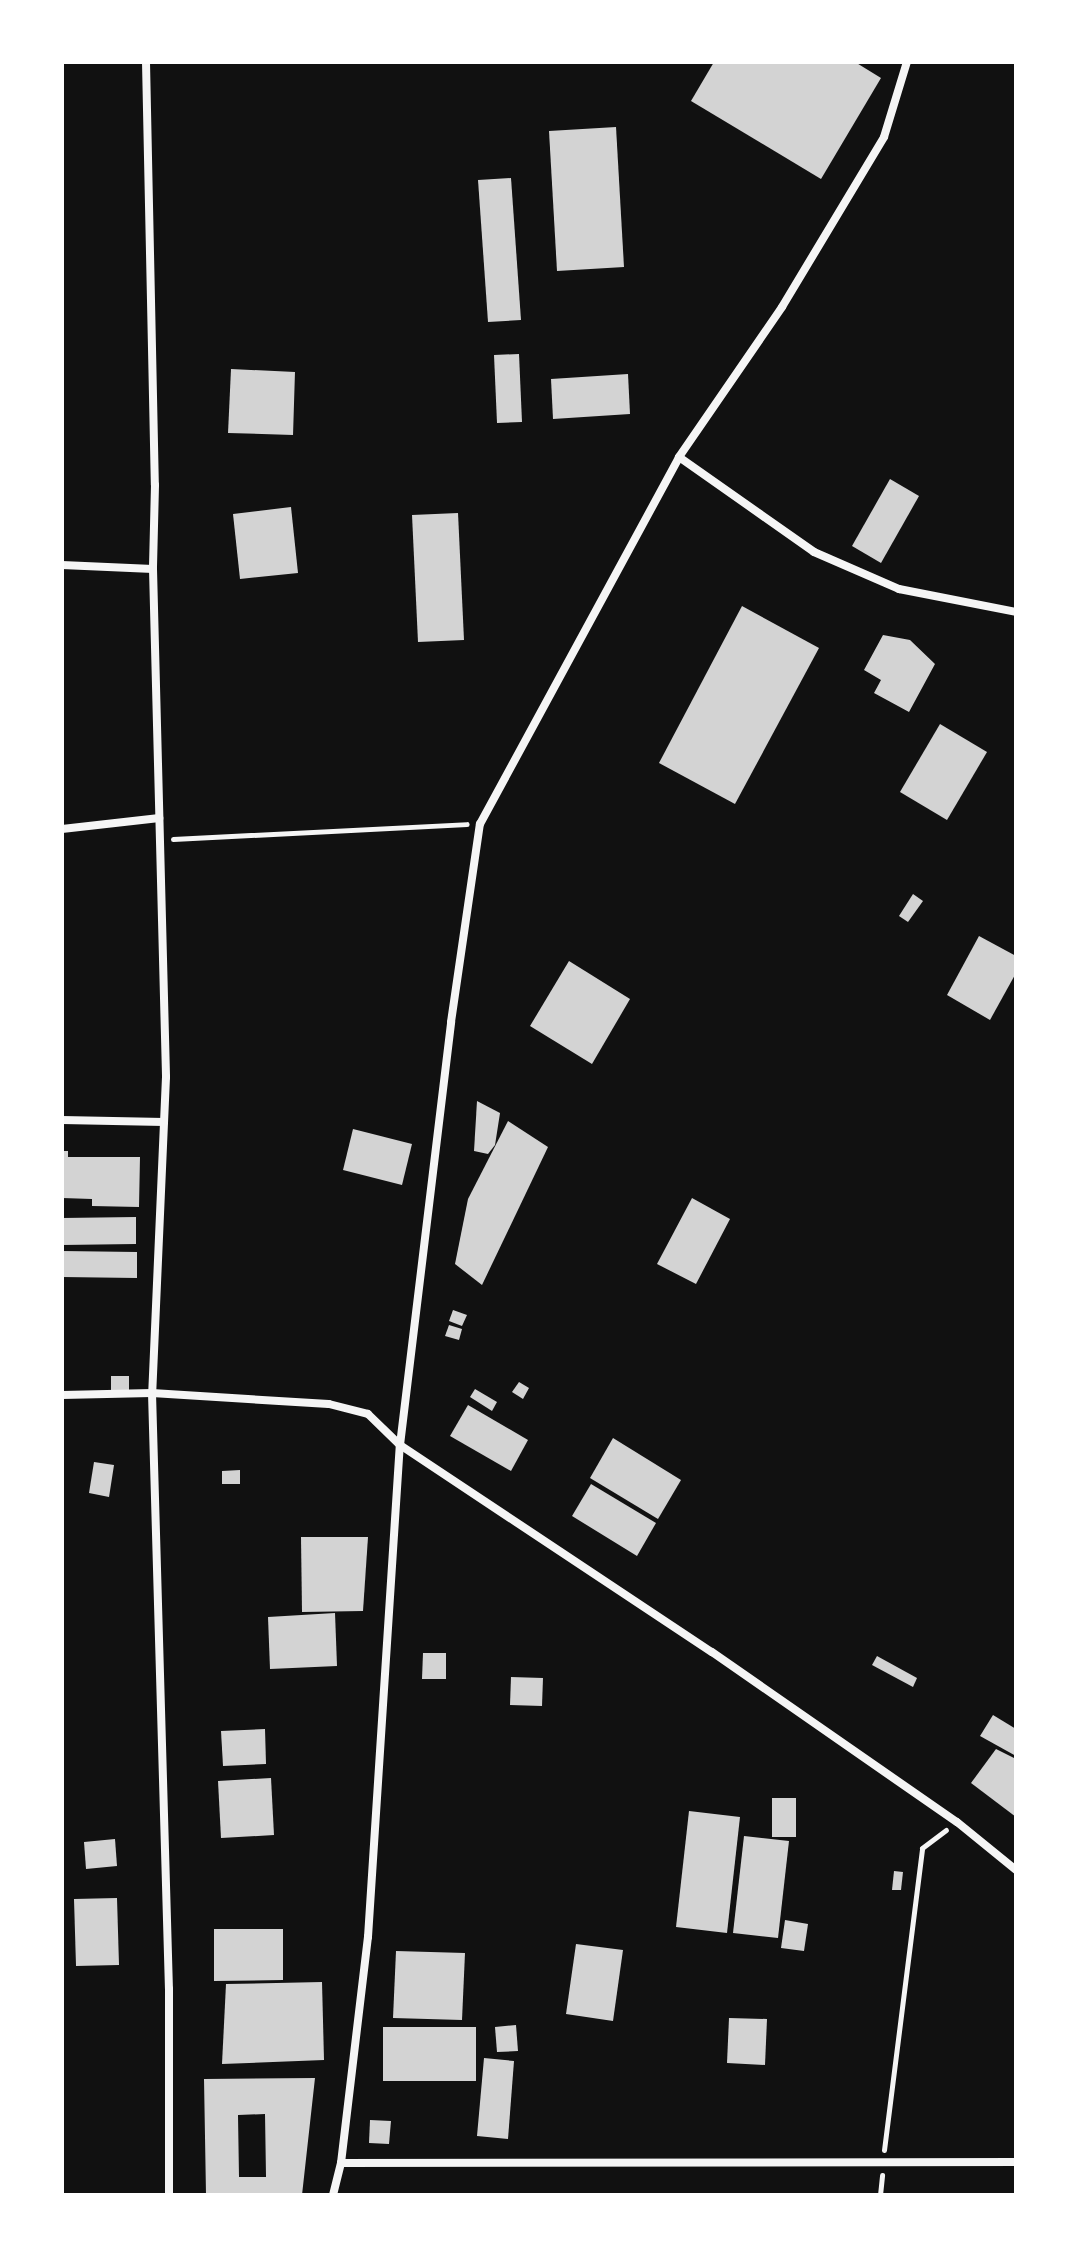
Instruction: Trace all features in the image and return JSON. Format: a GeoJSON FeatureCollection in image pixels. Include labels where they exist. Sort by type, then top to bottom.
{"type":"FeatureCollection","features":[{"type":"Feature","properties":{"kind":"street"},"geometry":{"type":"LineString","coordinates":[[146,62],[155,485],[153,569],[166,1077],[152,1393],[169,1989],[169,2195]]}},
{"type":"Feature","properties":{"kind":"street"},"geometry":{"type":"LineString","coordinates":[[333,2195],[341,2163],[368,1937],[400,1445],[451,1022],[480,824],[679,457],[782,307],[884,137],[907,62]]}},
{"type":"Feature","properties":{"kind":"street"},"geometry":{"type":"LineString","coordinates":[[679,457],[814,552],[899,589],[1016,612]]}},
{"type":"Feature","properties":{"kind":"street"},"geometry":{"type":"LineString","coordinates":[[62,565],[153,569]]}},
{"type":"Feature","properties":{"kind":"street"},"geometry":{"type":"LineString","coordinates":[[62,829],[159,818]]}},
{"type":"Feature","properties":{"kind":"street"},"geometry":{"type":"LineString","coordinates":[[62,1120],[164,1122]]}},
{"type":"Feature","properties":{"kind":"street"},"geometry":{"type":"LineString","coordinates":[[62,1395],[152,1393],[329,1404],[368,1414],[400,1445],[712,1652],[957,1822],[1016,1870]]}},
{"type":"Feature","properties":{"kind":"street"},"geometry":{"type":"LineString","coordinates":[[341,2163],[1016,2162]]}},
{"type":"Feature","properties":{"kind":"path"},"geometry":{"type":"LineString","coordinates":[[160,840],[480,824]]}},
{"type":"Feature","properties":{"kind":"path"},"geometry":{"type":"LineString","coordinates":[[880,2195],[922,1848],[957,1822]]}},
{"type":"Feature","properties":{"kind":"building"},"geometry":{"type":"Polygon","coordinates":[[[714,62],[855,62],[881,78],[821,179],[691,101],[714,62]]]}},
{"type":"Feature","properties":{"kind":"building"},"geometry":{"type":"Polygon","coordinates":[[[616,127],[624,267],[557,271],[549,131],[616,127]]]}},
{"type":"Feature","properties":{"kind":"building"},"geometry":{"type":"Polygon","coordinates":[[[511,178],[521,320],[488,322],[478,180],[511,178]]]}},
{"type":"Feature","properties":{"kind":"building"},"geometry":{"type":"Polygon","coordinates":[[[519,354],[522,422],[497,423],[494,355],[519,354]]]}},
{"type":"Feature","properties":{"kind":"building"},"geometry":{"type":"Polygon","coordinates":[[[231,369],[295,372],[293,435],[228,433],[231,369]]]}},
{"type":"Feature","properties":{"kind":"building"},"geometry":{"type":"Polygon","coordinates":[[[628,374],[630,414],[553,419],[551,379],[628,374]]]}},
{"type":"Feature","properties":{"kind":"building"},"geometry":{"type":"Polygon","coordinates":[[[890,479],[919,496],[881,563],[852,546],[890,479]]]}},
{"type":"Feature","properties":{"kind":"building"},"geometry":{"type":"Polygon","coordinates":[[[291,507],[298,573],[240,579],[233,514],[291,507]]]}},
{"type":"Feature","properties":{"kind":"building"},"geometry":{"type":"Polygon","coordinates":[[[458,513],[464,640],[418,642],[412,515],[458,513]]]}},
{"type":"Feature","properties":{"kind":"building"},"geometry":{"type":"Polygon","coordinates":[[[742,606],[819,648],[735,804],[659,763],[742,606]]]}},
{"type":"Feature","properties":{"kind":"building"},"geometry":{"type":"Polygon","coordinates":[[[883,635],[910,640],[935,664],[909,712],[874,693],[881,680],[864,670],[883,635]]]}},
{"type":"Feature","properties":{"kind":"building"},"geometry":{"type":"Polygon","coordinates":[[[940,724],[987,752],[947,820],[900,792],[940,724]]]}},
{"type":"Feature","properties":{"kind":"building"},"geometry":{"type":"Polygon","coordinates":[[[913,894],[923,901],[908,922],[899,916],[913,894]]]}},
{"type":"Feature","properties":{"kind":"building"},"geometry":{"type":"Polygon","coordinates":[[[979,936],[1016,956],[1016,973],[990,1020],[947,995],[979,936]]]}},
{"type":"Feature","properties":{"kind":"building"},"geometry":{"type":"Polygon","coordinates":[[[569,961],[630,999],[592,1064],[530,1026],[569,961]]]}},
{"type":"Feature","properties":{"kind":"building"},"geometry":{"type":"Polygon","coordinates":[[[477,1101],[500,1113],[495,1145],[488,1154],[474,1151],[477,1101]]]}},
{"type":"Feature","properties":{"kind":"building"},"geometry":{"type":"Polygon","coordinates":[[[508,1121],[548,1147],[482,1285],[455,1264],[468,1199],[508,1121]]]}},
{"type":"Feature","properties":{"kind":"building"},"geometry":{"type":"Polygon","coordinates":[[[353,1129],[412,1144],[402,1185],[343,1170],[353,1129]]]}},
{"type":"Feature","properties":{"kind":"building"},"geometry":{"type":"Polygon","coordinates":[[[62,1151],[68,1151],[68,1157],[140,1157],[139,1207],[92,1206],[92,1199],[62,1198],[62,1151]]]}},
{"type":"Feature","properties":{"kind":"building"},"geometry":{"type":"Polygon","coordinates":[[[692,1198],[730,1219],[696,1284],[657,1264],[692,1198]]]}},
{"type":"Feature","properties":{"kind":"building"},"geometry":{"type":"Polygon","coordinates":[[[136,1217],[136,1244],[62,1245],[62,1218],[136,1217]]]}},
{"type":"Feature","properties":{"kind":"building"},"geometry":{"type":"Polygon","coordinates":[[[62,1251],[137,1252],[137,1278],[62,1277],[62,1251]]]}},
{"type":"Feature","properties":{"kind":"building"},"geometry":{"type":"Polygon","coordinates":[[[453,1310],[467,1315],[462,1326],[449,1321],[453,1310]]]}},
{"type":"Feature","properties":{"kind":"building"},"geometry":{"type":"Polygon","coordinates":[[[449,1325],[462,1329],[459,1340],[445,1336],[449,1325]]]}},
{"type":"Feature","properties":{"kind":"building"},"geometry":{"type":"Polygon","coordinates":[[[111,1376],[129,1376],[129,1394],[111,1394],[111,1376]]]}},
{"type":"Feature","properties":{"kind":"building"},"geometry":{"type":"Polygon","coordinates":[[[519,1382],[529,1388],[523,1399],[512,1392],[519,1382]]]}},
{"type":"Feature","properties":{"kind":"building"},"geometry":{"type":"Polygon","coordinates":[[[475,1389],[497,1402],[492,1411],[470,1397],[475,1389]]]}},
{"type":"Feature","properties":{"kind":"building"},"geometry":{"type":"Polygon","coordinates":[[[468,1405],[528,1440],[511,1471],[450,1436],[468,1405]]]}},
{"type":"Feature","properties":{"kind":"building"},"geometry":{"type":"Polygon","coordinates":[[[613,1438],[681,1480],[658,1519],[590,1478],[613,1438]]]}},
{"type":"Feature","properties":{"kind":"building"},"geometry":{"type":"Polygon","coordinates":[[[94,1462],[114,1465],[109,1497],[89,1493],[94,1462]]]}},
{"type":"Feature","properties":{"kind":"building"},"geometry":{"type":"Polygon","coordinates":[[[240,1470],[240,1484],[222,1484],[222,1471],[240,1470]]]}},
{"type":"Feature","properties":{"kind":"building"},"geometry":{"type":"Polygon","coordinates":[[[591,1484],[656,1523],[637,1556],[572,1516],[591,1484]]]}},
{"type":"Feature","properties":{"kind":"building"},"geometry":{"type":"Polygon","coordinates":[[[301,1537],[368,1537],[363,1611],[302,1612],[301,1537]]]}},
{"type":"Feature","properties":{"kind":"building"},"geometry":{"type":"Polygon","coordinates":[[[335,1613],[337,1666],[270,1669],[268,1617],[335,1613]]]}},
{"type":"Feature","properties":{"kind":"building"},"geometry":{"type":"Polygon","coordinates":[[[423,1653],[446,1653],[446,1679],[422,1679],[423,1653]]]}},
{"type":"Feature","properties":{"kind":"building"},"geometry":{"type":"Polygon","coordinates":[[[877,1656],[917,1678],[913,1687],[872,1665],[877,1656]]]}},
{"type":"Feature","properties":{"kind":"building"},"geometry":{"type":"Polygon","coordinates":[[[511,1677],[543,1678],[542,1706],[510,1705],[511,1677]]]}},
{"type":"Feature","properties":{"kind":"building"},"geometry":{"type":"Polygon","coordinates":[[[993,1715],[1016,1729],[1016,1756],[980,1736],[993,1715]]]}},
{"type":"Feature","properties":{"kind":"building"},"geometry":{"type":"Polygon","coordinates":[[[265,1729],[266,1764],[223,1766],[221,1731],[265,1729]]]}},
{"type":"Feature","properties":{"kind":"building"},"geometry":{"type":"Polygon","coordinates":[[[996,1749],[1016,1759],[1016,1817],[971,1783],[996,1749]]]}},
{"type":"Feature","properties":{"kind":"building"},"geometry":{"type":"Polygon","coordinates":[[[271,1778],[274,1835],[221,1838],[218,1781],[271,1778]]]}},
{"type":"Feature","properties":{"kind":"building"},"geometry":{"type":"Polygon","coordinates":[[[772,1798],[796,1798],[796,1837],[772,1837],[772,1798]]]}},
{"type":"Feature","properties":{"kind":"building"},"geometry":{"type":"Polygon","coordinates":[[[689,1811],[740,1817],[727,1933],[676,1927],[689,1811]]]}},
{"type":"Feature","properties":{"kind":"building"},"geometry":{"type":"Polygon","coordinates":[[[744,1836],[789,1841],[778,1938],[733,1933],[744,1836]]]}},
{"type":"Feature","properties":{"kind":"building"},"geometry":{"type":"Polygon","coordinates":[[[115,1839],[117,1866],[86,1869],[84,1842],[115,1839]]]}},
{"type":"Feature","properties":{"kind":"building"},"geometry":{"type":"Polygon","coordinates":[[[894,1871],[903,1872],[901,1890],[892,1890],[894,1871]]]}},
{"type":"Feature","properties":{"kind":"building"},"geometry":{"type":"Polygon","coordinates":[[[117,1898],[119,1965],[76,1966],[74,1899],[117,1898]]]}},
{"type":"Feature","properties":{"kind":"building"},"geometry":{"type":"Polygon","coordinates":[[[785,1920],[808,1924],[804,1951],[781,1948],[785,1920]]]}},
{"type":"Feature","properties":{"kind":"building"},"geometry":{"type":"Polygon","coordinates":[[[214,1929],[283,1929],[283,1980],[214,1981],[214,1929]]]}},
{"type":"Feature","properties":{"kind":"building"},"geometry":{"type":"Polygon","coordinates":[[[576,1944],[623,1950],[613,2021],[566,2014],[576,1944]]]}},
{"type":"Feature","properties":{"kind":"building"},"geometry":{"type":"Polygon","coordinates":[[[396,1951],[465,1953],[462,2020],[393,2018],[396,1951]]]}},
{"type":"Feature","properties":{"kind":"building"},"geometry":{"type":"Polygon","coordinates":[[[322,1982],[324,2060],[222,2064],[226,1984],[322,1982]]]}},
{"type":"Feature","properties":{"kind":"building"},"geometry":{"type":"Polygon","coordinates":[[[729,2018],[767,2019],[765,2065],[727,2063],[729,2018]]]}},
{"type":"Feature","properties":{"kind":"building"},"geometry":{"type":"Polygon","coordinates":[[[516,2025],[518,2051],[497,2052],[495,2027],[516,2025]]]}},
{"type":"Feature","properties":{"kind":"building"},"geometry":{"type":"Polygon","coordinates":[[[383,2027],[476,2027],[476,2081],[383,2081],[383,2027]]]}},
{"type":"Feature","properties":{"kind":"building"},"geometry":{"type":"Polygon","coordinates":[[[484,2058],[514,2061],[508,2139],[477,2136],[484,2058]]]}},
{"type":"Feature","properties":{"kind":"building"},"geometry":{"type":"Polygon","coordinates":[[[315,2078],[302,2195],[206,2195],[204,2079],[315,2078]],[[265,2114],[238,2115],[239,2177],[266,2177],[265,2114]]]}},
{"type":"Feature","properties":{"kind":"building"},"geometry":{"type":"Polygon","coordinates":[[[370,2120],[391,2121],[389,2144],[369,2143],[370,2120]]]}}]}
